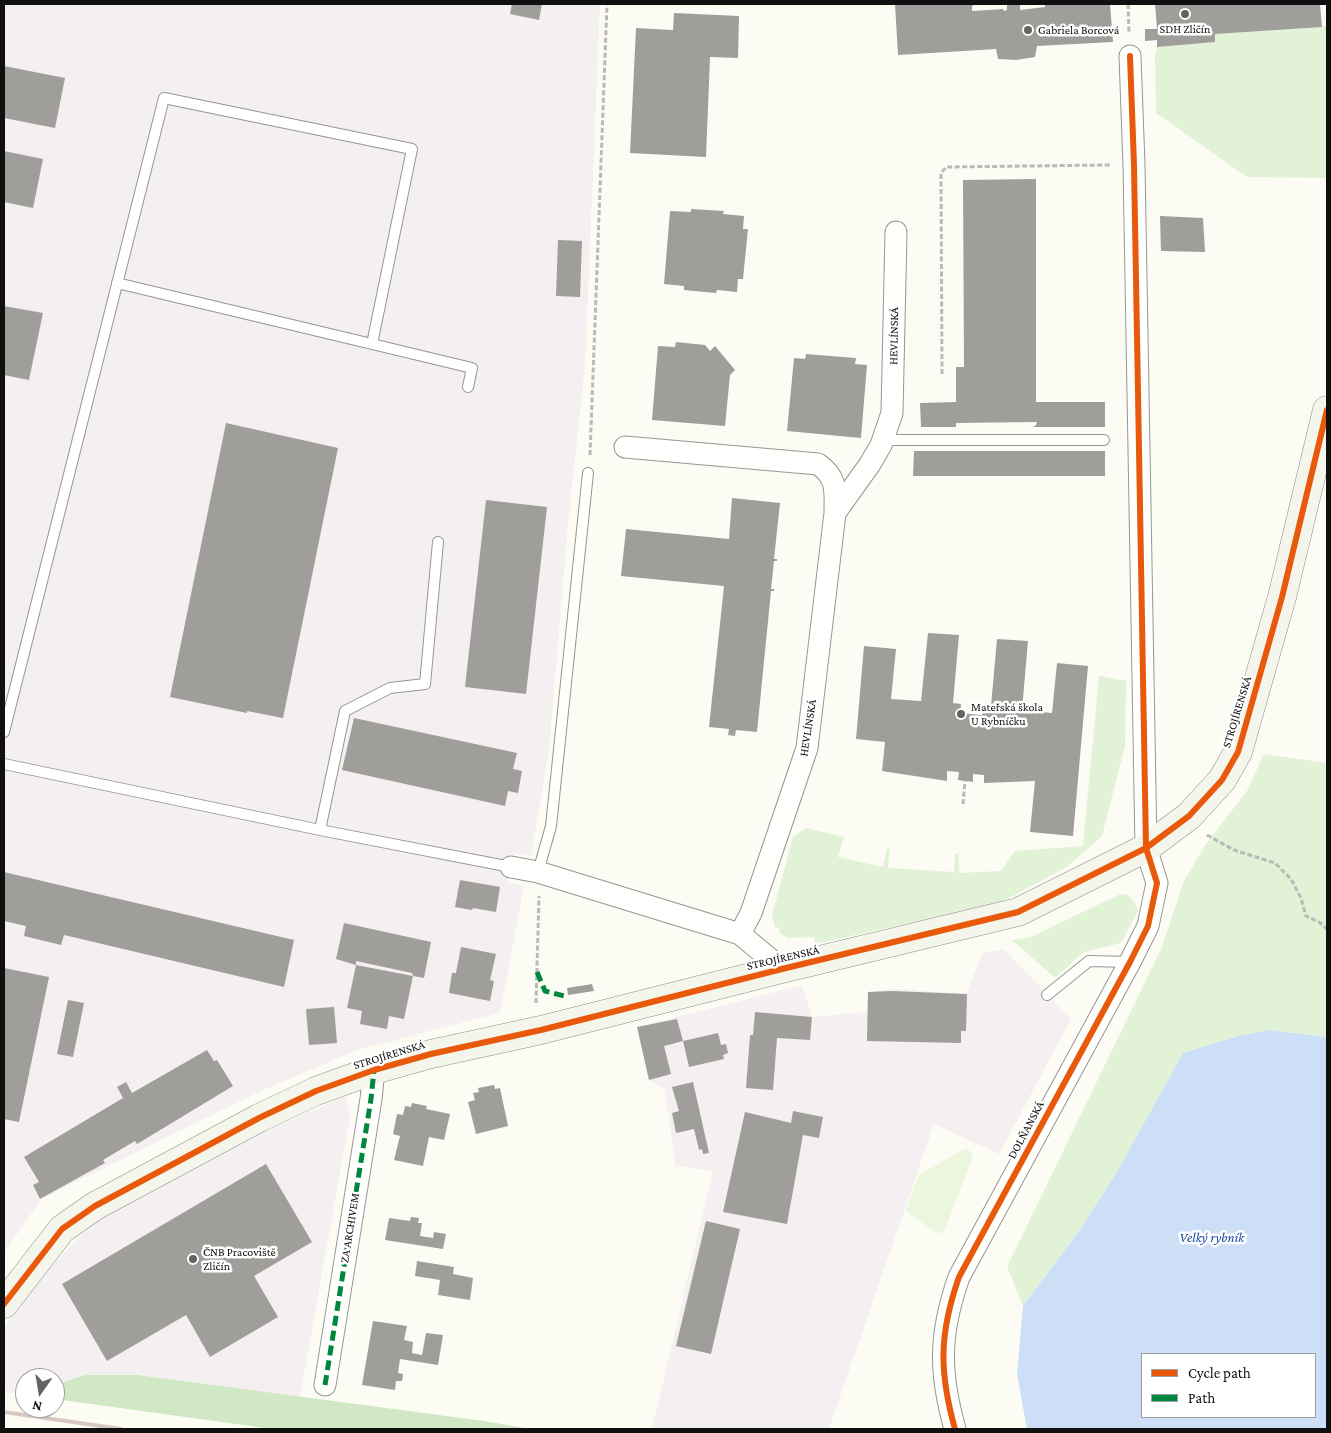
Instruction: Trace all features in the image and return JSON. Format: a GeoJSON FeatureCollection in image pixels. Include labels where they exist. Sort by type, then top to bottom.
{"type":"FeatureCollection","features":[{"type":"Feature","properties":{"kind":"street","name":"DOLŇANSKÁ"},"geometry":{"type":"LineString","coordinates":[[956,1429],[948,1405],[943,1372],[944,1338],[949,1305],[959,1277],[1130,962],[1148,926],[1157,883],[1146,848],[1134,165],[1130,56]]}},
{"type":"Feature","properties":{"kind":"street","name":"HEVLÍNSKÁ"},"geometry":{"type":"LineString","coordinates":[[835,513],[870,464],[884,440],[892,413],[896,232]]}},
{"type":"Feature","properties":{"kind":"street","name":"STROJÍRENSKÁ"},"geometry":{"type":"LineString","coordinates":[[4,1304],[62,1229],[95,1206],[259,1118],[316,1091],[374,1070],[431,1054],[541,1030],[1018,912],[1146,848],[1189,816],[1222,780],[1238,752],[1324,440],[1327,410]]}},
{"type":"Feature","properties":{"kind":"street","name":"HEVLÍNSKÁ"},"geometry":{"type":"LineString","coordinates":[[625,447],[818,464],[828,473],[835,486],[835,513],[807,748],[751,913],[740,934]]}},
{"type":"Feature","properties":{"kind":"street"},"geometry":{"type":"LineString","coordinates":[[511,867],[538,872],[740,934],[782,969]]}},
{"type":"Feature","properties":{"kind":"street","name":"ZA ARCHIVEM"},"geometry":{"type":"LineString","coordinates":[[325,1385],[374,1070]]}},
{"type":"Feature","properties":{"kind":"lane"},"geometry":{"type":"LineString","coordinates":[[4,732],[164,98],[412,149],[372,344]]}},
{"type":"Feature","properties":{"kind":"lane"},"geometry":{"type":"LineString","coordinates":[[117,283],[472,368],[468,387]]}},
{"type":"Feature","properties":{"kind":"lane"},"geometry":{"type":"LineString","coordinates":[[884,440],[1104,440]]}},
{"type":"Feature","properties":{"kind":"lane"},"geometry":{"type":"LineString","coordinates":[[538,872],[551,826],[588,473]]}},
{"type":"Feature","properties":{"kind":"lane"},"geometry":{"type":"LineString","coordinates":[[320,830],[345,711],[390,688],[426,684],[438,542]]}},
{"type":"Feature","properties":{"kind":"lane"},"geometry":{"type":"LineString","coordinates":[[4,764],[320,830],[511,867]]}},
{"type":"Feature","properties":{"kind":"lane"},"geometry":{"type":"LineString","coordinates":[[1048,994],[1089,961],[1130,962]]}},
{"type":"Feature","properties":{"kind":"path"},"geometry":{"type":"LineString","coordinates":[[588,473],[591,447],[607,4]]}},
{"type":"Feature","properties":{"kind":"path"},"geometry":{"type":"LineString","coordinates":[[942,374],[941,174],[946,167],[1134,165]]}},
{"type":"Feature","properties":{"kind":"path"},"geometry":{"type":"LineString","coordinates":[[963,804],[965,781]]}},
{"type":"Feature","properties":{"kind":"path"},"geometry":{"type":"LineString","coordinates":[[1204,834],[1234,850],[1275,863],[1291,879],[1301,898],[1306,916],[1320,922],[1327,929]]}},
{"type":"Feature","properties":{"kind":"path"},"geometry":{"type":"LineString","coordinates":[[538,872],[536,1004],[541,1030]]}},
{"type":"Feature","properties":{"kind":"shaded area"},"geometry":{"type":"Polygon","coordinates":[[[4,4],[600,4],[585,366],[568,524],[549,749],[531,856],[513,854],[508,882],[524,886],[500,1013],[360,1049],[263,1090],[41,1199],[4,1253],[4,4]]]}},
{"type":"Feature","properties":{"kind":"shaded area"},"geometry":{"type":"Polygon","coordinates":[[[1004,949],[1071,1019],[999,1154],[934,1124],[829,1429],[652,1429],[713,1171],[675,1165],[665,1089],[649,1080],[637,1027],[802,985],[812,1017],[867,1012],[868,992],[895,989],[966,994],[983,953],[1004,949]]]}},
{"type":"Feature","properties":{"kind":"shaded area"},"geometry":{"type":"Polygon","coordinates":[[[346,1096],[350,1116],[300,1397],[138,1375],[85,1375],[65,1382],[65,1368],[15,1368],[15,1393],[4,1391],[4,1327],[47,1271],[95,1221],[264,1132],[346,1096]]]}},
{"type":"Feature","properties":{"kind":"green space"},"geometry":{"type":"Polygon","coordinates":[[[1327,26],[1327,178],[1247,177],[1156,113],[1155,57],[1157,47],[1215,42],[1215,34],[1327,26]]]}},
{"type":"Feature","properties":{"kind":"green space"},"geometry":{"type":"Polygon","coordinates":[[[1099,676],[1126,681],[1125,746],[1102,836],[1067,867],[1000,903],[815,944],[814,937],[787,938],[779,932],[780,929],[775,928],[772,915],[793,837],[806,828],[844,837],[838,857],[883,867],[887,848],[890,849],[888,868],[954,872],[955,854],[959,854],[959,873],[1001,871],[1015,851],[1083,846],[1099,676]]]}},
{"type":"Feature","properties":{"kind":"green space"},"geometry":{"type":"Polygon","coordinates":[[[1264,754],[1327,763],[1327,1037],[1268,1030],[1238,1036],[1183,1053],[1114,1177],[1079,1231],[1023,1306],[1007,1267],[1162,947],[1184,881],[1206,844],[1247,791],[1264,754]]]}},
{"type":"Feature","properties":{"kind":"green space"},"geometry":{"type":"Polygon","coordinates":[[[1127,894],[1134,901],[1138,911],[1121,943],[1084,952],[1055,978],[1012,940],[1031,937],[1118,895],[1127,894]]]}},
{"type":"Feature","properties":{"kind":"green space"},"geometry":{"type":"Polygon","coordinates":[[[964,1149],[968,1149],[973,1155],[972,1160],[944,1232],[937,1233],[905,1211],[919,1175],[964,1149]]]}},
{"type":"Feature","properties":{"kind":"green space"},"geometry":{"type":"Polygon","coordinates":[[[85,1375],[138,1375],[484,1421],[530,1429],[272,1429],[65,1400],[65,1382],[85,1375]]]}},
{"type":"Feature","properties":{"kind":"water","name":"Velký rybník"},"geometry":{"type":"Polygon","coordinates":[[[1268,1030],[1327,1037],[1327,1429],[1027,1429],[1017,1374],[1023,1306],[1079,1231],[1114,1177],[1183,1053],[1238,1036],[1268,1030]]]}},
{"type":"Feature","properties":{"kind":"building"},"geometry":{"type":"Polygon","coordinates":[[[512,4],[542,4],[539,20],[510,14],[512,4]]]}},
{"type":"Feature","properties":{"kind":"building"},"geometry":{"type":"Polygon","coordinates":[[[895,4],[977,4],[972,6],[972,11],[1003,9],[1004,11],[1007,10],[1007,4],[1020,4],[1020,10],[1045,7],[1045,4],[1110,4],[1113,42],[1037,46],[1035,57],[1016,60],[998,59],[996,49],[898,55],[895,4]]]}},
{"type":"Feature","properties":{"kind":"building"},"geometry":{"type":"Polygon","coordinates":[[[1155,4],[1320,4],[1322,27],[1215,34],[1215,42],[1157,47],[1157,40],[1145,41],[1145,29],[1157,29],[1155,4]]]}},
{"type":"Feature","properties":{"kind":"building"},"geometry":{"type":"Polygon","coordinates":[[[674,13],[739,16],[738,58],[710,57],[706,157],[630,153],[636,28],[673,30],[674,13]]]}},
{"type":"Feature","properties":{"kind":"building"},"geometry":{"type":"Polygon","coordinates":[[[4,66],[65,78],[55,128],[4,118],[4,66]]]}},
{"type":"Feature","properties":{"kind":"building"},"geometry":{"type":"Polygon","coordinates":[[[4,151],[43,159],[33,208],[4,202],[4,151]]]}},
{"type":"Feature","properties":{"kind":"building"},"geometry":{"type":"Polygon","coordinates":[[[1036,179],[1036,402],[1105,402],[1105,427],[1033,427],[1037,422],[956,423],[956,427],[921,427],[920,403],[956,402],[956,367],[964,367],[963,180],[1036,179]]]}},
{"type":"Feature","properties":{"kind":"building"},"geometry":{"type":"Polygon","coordinates":[[[691,209],[724,211],[723,214],[744,216],[743,229],[748,229],[743,279],[738,279],[737,292],[717,290],[716,293],[684,290],[684,286],[664,284],[670,211],[691,212],[691,209]]]}},
{"type":"Feature","properties":{"kind":"building"},"geometry":{"type":"Polygon","coordinates":[[[1160,216],[1203,218],[1205,252],[1161,251],[1160,216]]]}},
{"type":"Feature","properties":{"kind":"building"},"geometry":{"type":"Polygon","coordinates":[[[558,240],[582,241],[580,297],[556,296],[558,240]]]}},
{"type":"Feature","properties":{"kind":"building"},"geometry":{"type":"Polygon","coordinates":[[[4,306],[43,313],[29,380],[4,375],[4,306]]]}},
{"type":"Feature","properties":{"kind":"building"},"geometry":{"type":"Polygon","coordinates":[[[676,342],[705,345],[710,351],[715,346],[735,370],[730,375],[725,426],[652,420],[658,346],[675,347],[676,342]]]}},
{"type":"Feature","properties":{"kind":"building"},"geometry":{"type":"Polygon","coordinates":[[[806,354],[856,358],[855,364],[867,365],[861,438],[787,431],[794,358],[805,359],[806,354]]]}},
{"type":"Feature","properties":{"kind":"building"},"geometry":{"type":"Polygon","coordinates":[[[226,423],[338,448],[283,718],[247,711],[247,713],[170,697],[226,423]]]}},
{"type":"Feature","properties":{"kind":"building"},"geometry":{"type":"Polygon","coordinates":[[[914,451],[1105,451],[1105,476],[913,476],[914,451]]]}},
{"type":"Feature","properties":{"kind":"building"},"geometry":{"type":"Polygon","coordinates":[[[732,498],[780,503],[774,559],[777,559],[777,561],[774,561],[771,589],[774,589],[774,591],[771,591],[757,732],[736,730],[735,736],[728,735],[729,729],[709,727],[724,586],[621,576],[626,529],[729,539],[732,498]]]}},
{"type":"Feature","properties":{"kind":"building"},"geometry":{"type":"Polygon","coordinates":[[[486,500],[547,507],[526,694],[465,687],[486,500]]]}},
{"type":"Feature","properties":{"kind":"building"},"geometry":{"type":"Polygon","coordinates":[[[928,633],[959,635],[953,703],[961,704],[960,713],[982,715],[983,705],[991,706],[997,639],[1028,641],[1022,710],[1052,713],[1057,663],[1088,666],[1073,836],[1030,832],[1035,781],[984,783],[984,775],[973,774],[973,782],[958,780],[959,772],[947,771],[947,781],[882,771],[885,742],[856,739],[864,646],[896,649],[891,699],[921,701],[928,633]]]}},
{"type":"Feature","properties":{"kind":"building"},"geometry":{"type":"Polygon","coordinates":[[[354,718],[517,753],[513,769],[522,771],[518,793],[508,791],[505,806],[342,770],[354,718]]]}},
{"type":"Feature","properties":{"kind":"building"},"geometry":{"type":"Polygon","coordinates":[[[4,872],[294,940],[284,987],[64,935],[61,945],[24,936],[26,926],[4,921],[4,872]]]}},
{"type":"Feature","properties":{"kind":"building"},"geometry":{"type":"Polygon","coordinates":[[[460,880],[500,887],[496,912],[455,907],[460,880]]]}},
{"type":"Feature","properties":{"kind":"building"},"geometry":{"type":"Polygon","coordinates":[[[344,923],[431,942],[424,978],[413,976],[412,973],[356,961],[356,965],[336,959],[344,923]]]}},
{"type":"Feature","properties":{"kind":"building"},"geometry":{"type":"Polygon","coordinates":[[[461,947],[496,954],[490,980],[494,981],[490,1001],[449,993],[452,973],[456,973],[461,947]]]}},
{"type":"Feature","properties":{"kind":"building"},"geometry":{"type":"Polygon","coordinates":[[[356,965],[413,976],[404,1019],[389,1016],[387,1029],[360,1024],[362,1011],[347,1008],[356,965]]]}},
{"type":"Feature","properties":{"kind":"building"},"geometry":{"type":"Polygon","coordinates":[[[4,968],[49,977],[19,1122],[4,1119],[4,968]]]}},
{"type":"Feature","properties":{"kind":"building"},"geometry":{"type":"Polygon","coordinates":[[[592,984],[594,991],[568,995],[567,988],[592,984]]]}},
{"type":"Feature","properties":{"kind":"building"},"geometry":{"type":"Polygon","coordinates":[[[868,992],[967,994],[966,1031],[961,1031],[961,1043],[867,1041],[868,992]]]}},
{"type":"Feature","properties":{"kind":"building"},"geometry":{"type":"Polygon","coordinates":[[[68,1000],[84,1003],[73,1057],[57,1054],[68,1000]]]}},
{"type":"Feature","properties":{"kind":"building"},"geometry":{"type":"Polygon","coordinates":[[[334,1007],[337,1043],[309,1045],[306,1009],[334,1007]]]}},
{"type":"Feature","properties":{"kind":"building"},"geometry":{"type":"Polygon","coordinates":[[[755,1012],[812,1017],[810,1040],[777,1038],[773,1090],[746,1088],[750,1035],[753,1035],[755,1012]]]}},
{"type":"Feature","properties":{"kind":"building"},"geometry":{"type":"Polygon","coordinates":[[[677,1019],[683,1041],[664,1046],[671,1074],[649,1080],[637,1027],[677,1019]]]}},
{"type":"Feature","properties":{"kind":"building"},"geometry":{"type":"Polygon","coordinates":[[[718,1033],[721,1045],[726,1044],[728,1053],[723,1055],[724,1059],[689,1067],[683,1041],[718,1033]]]}},
{"type":"Feature","properties":{"kind":"building"},"geometry":{"type":"Polygon","coordinates":[[[207,1050],[214,1061],[217,1060],[233,1086],[137,1144],[135,1141],[103,1160],[105,1163],[40,1199],[33,1185],[39,1182],[24,1157],[123,1098],[117,1087],[126,1082],[132,1093],[207,1050]]]}},
{"type":"Feature","properties":{"kind":"building"},"geometry":{"type":"Polygon","coordinates":[[[693,1082],[709,1153],[703,1154],[702,1149],[699,1150],[694,1129],[676,1133],[672,1113],[679,1111],[672,1087],[693,1082]]]}},
{"type":"Feature","properties":{"kind":"building"},"geometry":{"type":"Polygon","coordinates":[[[494,1085],[495,1089],[500,1088],[508,1126],[476,1134],[468,1102],[475,1100],[473,1093],[479,1092],[478,1088],[494,1085]]]}},
{"type":"Feature","properties":{"kind":"building"},"geometry":{"type":"Polygon","coordinates":[[[412,1103],[427,1106],[426,1109],[450,1114],[444,1140],[429,1137],[423,1166],[394,1160],[400,1136],[393,1134],[397,1114],[403,1115],[405,1106],[411,1107],[412,1103]]]}},
{"type":"Feature","properties":{"kind":"building"},"geometry":{"type":"Polygon","coordinates":[[[793,1111],[823,1117],[819,1138],[803,1135],[787,1224],[723,1212],[745,1112],[791,1123],[793,1111]]]}},
{"type":"Feature","properties":{"kind":"building","name":"ČNB Pracoviště Zličín"},"geometry":{"type":"Polygon","coordinates":[[[266,1164],[312,1242],[254,1276],[278,1317],[210,1357],[186,1315],[107,1361],[62,1284],[266,1164]]]}},
{"type":"Feature","properties":{"kind":"building"},"geometry":{"type":"Polygon","coordinates":[[[411,1217],[419,1218],[418,1223],[422,1223],[420,1236],[433,1238],[434,1232],[446,1234],[443,1249],[385,1240],[389,1218],[410,1221],[411,1217]]]}},
{"type":"Feature","properties":{"kind":"building"},"geometry":{"type":"Polygon","coordinates":[[[706,1221],[740,1229],[711,1354],[676,1346],[706,1221]]]}},
{"type":"Feature","properties":{"kind":"building"},"geometry":{"type":"Polygon","coordinates":[[[417,1261],[454,1267],[453,1274],[473,1278],[470,1300],[438,1295],[440,1280],[415,1276],[417,1261]]]}},
{"type":"Feature","properties":{"kind":"building"},"geometry":{"type":"Polygon","coordinates":[[[373,1321],[407,1326],[404,1340],[413,1342],[412,1353],[422,1355],[426,1333],[443,1335],[438,1365],[400,1359],[398,1373],[403,1374],[402,1381],[396,1381],[395,1390],[362,1385],[373,1321]]]}},
{"type":"Feature","properties":{"kind":"railway"},"geometry":{"type":"LineString","coordinates":[[4,1412],[121,1429]]}},
{"type":"Feature","properties":{"kind":"marked path"},"geometry":{"type":"LineString","coordinates":[[537,972],[545,991],[564,996]]}},
{"type":"Feature","properties":{"kind":"marked path"},"geometry":{"type":"LineString","coordinates":[[325,1385],[374,1070]]}},
{"type":"Feature","properties":{"kind":"cycle path"},"geometry":{"type":"LineString","coordinates":[[955,1429],[946,1389],[944,1353],[948,1317],[959,1277],[1130,962],[1148,926],[1157,883],[1146,848],[1134,165],[1130,56]]}},
{"type":"Feature","properties":{"kind":"cycle path"},"geometry":{"type":"LineString","coordinates":[[4,1304],[62,1229],[95,1206],[259,1118],[316,1091],[374,1070],[431,1054],[541,1030],[1018,912],[1146,848],[1189,816],[1222,780],[1238,752],[1282,597],[1327,410]]}},
{"type":"Feature","properties":{"kind":"place","name":"SDH Zličín"},"geometry":{"type":"Point","coordinates":[1185,14]}},
{"type":"Feature","properties":{"kind":"place","name":"Gabriela Borcová"},"geometry":{"type":"Point","coordinates":[1028,30]}},
{"type":"Feature","properties":{"kind":"place","name":"Mateřská škola U Rybníčku"},"geometry":{"type":"Point","coordinates":[961,714]}},
{"type":"Feature","properties":{"kind":"place","name":"ČNB Pracoviště Zličín"},"geometry":{"type":"Point","coordinates":[193,1259]}}]}
